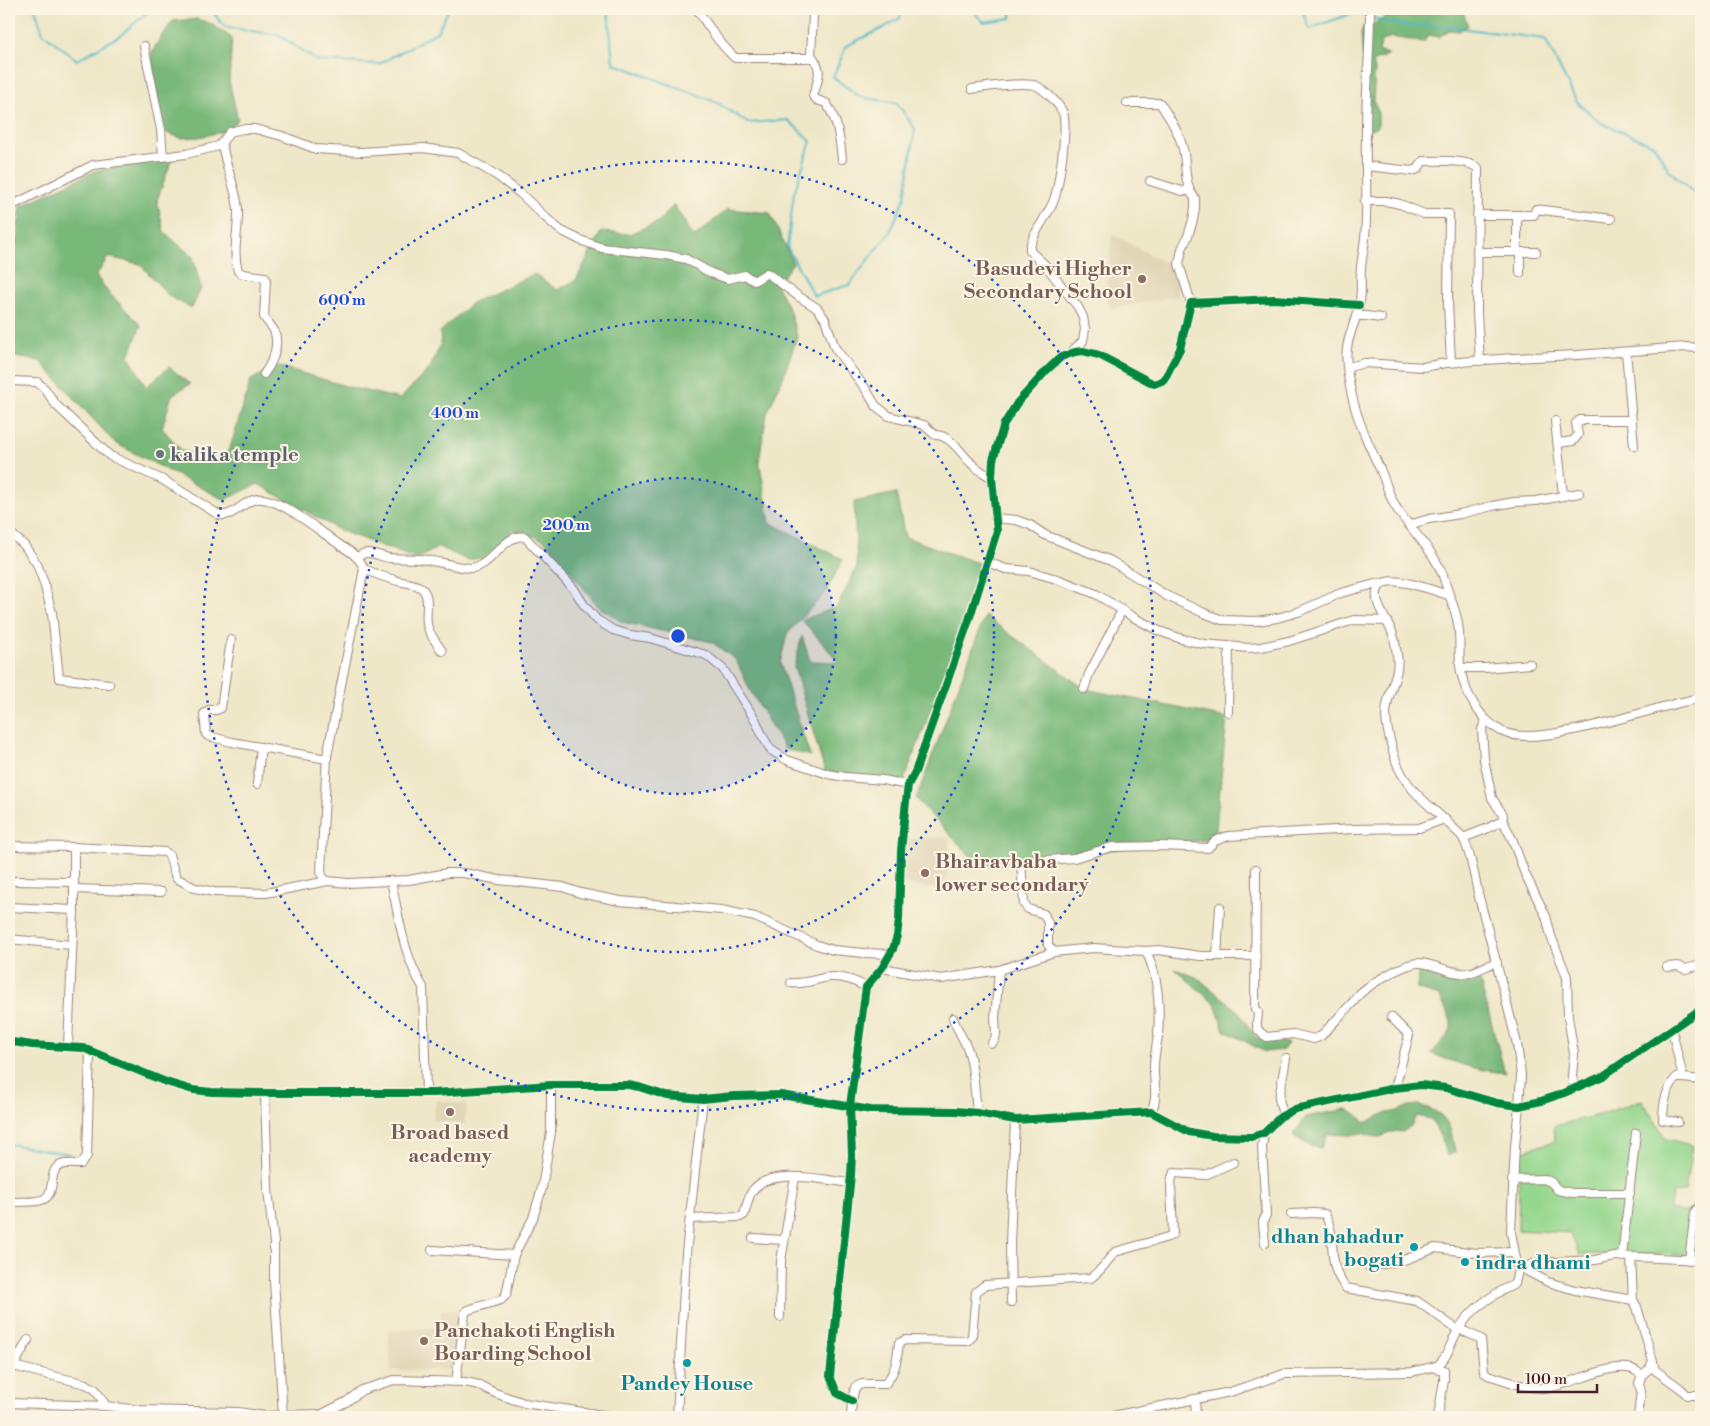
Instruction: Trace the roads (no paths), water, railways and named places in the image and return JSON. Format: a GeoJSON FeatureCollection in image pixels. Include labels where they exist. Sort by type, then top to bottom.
{"type":"FeatureCollection","features":[{"type":"Feature","properties":{"kind":"street"},"geometry":{"type":"LineString","coordinates":[[697,9],[703,20],[711,28],[717,41],[735,58],[813,58]]}},
{"type":"Feature","properties":{"kind":"street"},"geometry":{"type":"LineString","coordinates":[[822,9],[816,11],[813,15],[810,47],[811,55],[818,66],[819,81],[813,96],[826,104],[836,123],[842,159]]}},
{"type":"Feature","properties":{"kind":"street"},"geometry":{"type":"LineString","coordinates":[[1370,9],[1365,238],[1359,305],[1347,347],[1348,376],[1365,437],[1396,508],[1415,534],[1423,540],[1444,578],[1458,624],[1461,673],[1468,693],[1475,707],[1486,720],[1502,732],[1518,736],[1540,737],[1601,724],[1701,698]]}},
{"type":"Feature","properties":{"kind":"street"},"geometry":{"type":"LineString","coordinates":[[144,46],[162,130],[163,157]]}},
{"type":"Feature","properties":{"kind":"street"},"geometry":{"type":"LineString","coordinates":[[972,89],[1030,84],[1045,93],[1063,112],[1065,124],[1058,184],[1049,212],[1032,242],[1030,251],[1046,266],[1078,307],[1082,317],[1085,329],[1083,341],[1069,354]]}},
{"type":"Feature","properties":{"kind":"street"},"geometry":{"type":"LineString","coordinates":[[852,1401],[837,1393],[830,1376],[850,1183],[852,1155],[850,1106],[866,986],[882,968],[897,936],[901,850],[908,785],[915,772],[939,707],[974,607],[997,531],[992,478],[993,460],[1004,424],[1017,403],[1047,370],[1069,354],[1082,351],[1099,354],[1154,384],[1164,380],[1180,349],[1191,303],[1179,264],[1182,248],[1188,236],[1195,208],[1195,198],[1189,191],[1183,148],[1172,122],[1160,103],[1127,103]]}},
{"type":"Feature","properties":{"kind":"street"},"geometry":{"type":"LineString","coordinates":[[219,146],[230,132],[242,129],[255,129],[316,148],[362,152],[423,148],[458,153],[496,174],[560,230],[580,240],[602,248],[666,255],[686,260],[711,274],[728,279],[744,275],[754,281],[767,273],[817,308],[825,319],[835,348],[876,406],[889,416],[924,425],[935,435],[941,435],[955,445],[974,465],[992,478]]}},
{"type":"Feature","properties":{"kind":"street"},"geometry":{"type":"LineString","coordinates":[[9,254],[10,203],[93,165],[186,154],[222,146],[232,176],[236,202],[236,260],[238,271],[243,274],[265,277],[266,280],[264,317],[275,332],[276,348],[272,362],[264,374]]}},
{"type":"Feature","properties":{"kind":"street"},"geometry":{"type":"LineString","coordinates":[[1366,166],[1412,172],[1418,169],[1423,161],[1469,163],[1478,168],[1476,314],[1480,361]]}},
{"type":"Feature","properties":{"kind":"street"},"geometry":{"type":"LineString","coordinates":[[1150,181],[1182,191],[1189,191]]}},
{"type":"Feature","properties":{"kind":"street"},"geometry":{"type":"LineString","coordinates":[[1365,201],[1386,201],[1400,204],[1424,214],[1449,214],[1448,303],[1451,363]]}},
{"type":"Feature","properties":{"kind":"street"},"geometry":{"type":"LineString","coordinates":[[1477,215],[1534,216],[1536,209],[1611,219]]}},
{"type":"Feature","properties":{"kind":"street"},"geometry":{"type":"LineString","coordinates":[[1517,215],[1520,273]]}},
{"type":"Feature","properties":{"kind":"street"},"geometry":{"type":"LineString","coordinates":[[1477,252],[1536,252]]}},
{"type":"Feature","properties":{"kind":"street"},"geometry":{"type":"LineString","coordinates":[[1191,303],[1274,299],[1359,305]]}},
{"type":"Feature","properties":{"kind":"street"},"geometry":{"type":"LineString","coordinates":[[1356,316],[1381,318]]}},
{"type":"Feature","properties":{"kind":"street"},"geometry":{"type":"LineString","coordinates":[[1348,367],[1365,363],[1423,366],[1686,347],[1701,348]]}},
{"type":"Feature","properties":{"kind":"street"},"geometry":{"type":"LineString","coordinates":[[1626,352],[1634,446]]}},
{"type":"Feature","properties":{"kind":"street"},"geometry":{"type":"LineString","coordinates":[[9,381],[37,382],[45,389],[56,405],[110,456],[163,480],[219,515],[231,514],[258,498],[268,501],[283,507],[312,525],[353,554],[362,564],[364,569],[327,759],[321,872],[323,878],[328,881]]}},
{"type":"Feature","properties":{"kind":"street"},"geometry":{"type":"LineString","coordinates":[[1558,443],[1574,441],[1578,435],[1576,423],[1580,420],[1632,420]]}},
{"type":"Feature","properties":{"kind":"street"},"geometry":{"type":"LineString","coordinates":[[1555,421],[1563,495]]}},
{"type":"Feature","properties":{"kind":"street"},"geometry":{"type":"LineString","coordinates":[[1409,525],[1429,518],[1460,514],[1499,504],[1536,501],[1579,493]]}},
{"type":"Feature","properties":{"kind":"street"},"geometry":{"type":"LineString","coordinates":[[995,518],[1016,520],[1030,525],[1045,535],[1110,561],[1167,596],[1204,614],[1222,620],[1256,621],[1277,618],[1298,612],[1336,595],[1365,586],[1388,582],[1417,585],[1448,594]]}},
{"type":"Feature","properties":{"kind":"street"},"geometry":{"type":"LineString","coordinates":[[9,532],[24,545],[36,564],[44,583],[52,613],[59,678],[108,684]]}},
{"type":"Feature","properties":{"kind":"street"},"geometry":{"type":"LineString","coordinates":[[357,558],[366,553],[388,558],[432,560],[443,564],[476,567],[485,563],[503,546],[515,538],[525,537],[574,590],[597,620],[613,630],[630,636],[650,638],[706,655],[723,669],[756,721],[771,750],[787,760],[828,774],[883,780],[908,785]]}},
{"type":"Feature","properties":{"kind":"street"},"geometry":{"type":"LineString","coordinates":[[987,562],[1006,569],[1029,571],[1060,580],[1096,594],[1159,631],[1204,644],[1255,647],[1289,642],[1354,620],[1387,621]]}},
{"type":"Feature","properties":{"kind":"street"},"geometry":{"type":"LineString","coordinates":[[364,569],[378,576],[422,588],[427,600],[427,626],[432,638],[442,651]]}},
{"type":"Feature","properties":{"kind":"street"},"geometry":{"type":"LineString","coordinates":[[1382,584],[1378,592],[1381,614],[1393,633],[1398,658],[1398,666],[1386,713],[1396,759],[1406,782],[1418,796],[1445,819],[1463,838],[1517,1044],[1521,1075],[1520,1106],[1512,1180],[1511,1232],[1514,1252],[1521,1270],[1548,1282],[1575,1290],[1632,1300]]}},
{"type":"Feature","properties":{"kind":"street"},"geometry":{"type":"LineString","coordinates":[[1084,689],[1089,674],[1122,610]]}},
{"type":"Feature","properties":{"kind":"street"},"geometry":{"type":"LineString","coordinates":[[232,640],[221,708],[209,710],[204,714],[205,731],[208,736],[327,759]]}},
{"type":"Feature","properties":{"kind":"street"},"geometry":{"type":"LineString","coordinates":[[1228,712],[1229,646]]}},
{"type":"Feature","properties":{"kind":"street"},"geometry":{"type":"LineString","coordinates":[[1461,673],[1463,668],[1530,664]]}},
{"type":"Feature","properties":{"kind":"street"},"geometry":{"type":"LineString","coordinates":[[1486,720],[1482,729],[1484,759],[1492,798],[1503,815],[1502,821],[1546,916],[1551,936],[1567,977],[1568,1017],[1574,1054],[1572,1076],[1574,1088]]}},
{"type":"Feature","properties":{"kind":"street"},"geometry":{"type":"LineString","coordinates":[[257,784],[261,747]]}},
{"type":"Feature","properties":{"kind":"street"},"geometry":{"type":"LineString","coordinates":[[1054,952],[1048,945],[1048,923],[1044,914],[1028,909],[1024,904],[1021,862],[1074,858],[1112,847],[1161,846],[1208,848],[1214,841],[1228,836],[1354,829],[1419,828],[1445,819]]}},
{"type":"Feature","properties":{"kind":"street"},"geometry":{"type":"LineString","coordinates":[[1463,838],[1486,830],[1502,821]]}},
{"type":"Feature","properties":{"kind":"street"},"geometry":{"type":"LineString","coordinates":[[9,846],[74,846],[165,852],[168,855],[176,878],[196,888],[214,892],[266,893],[328,881],[348,883],[409,880],[447,873],[464,873],[499,880],[563,887],[580,893],[620,901],[722,910],[755,917],[817,945],[833,950],[890,954]]}},
{"type":"Feature","properties":{"kind":"street"},"geometry":{"type":"LineString","coordinates":[[68,1046],[74,910],[74,846]]}},
{"type":"Feature","properties":{"kind":"street"},"geometry":{"type":"LineString","coordinates":[[1256,869],[1255,1009],[1258,1011],[1256,1025],[1258,1031],[1268,1037],[1293,1034],[1314,1039],[1321,1036],[1364,989],[1405,966],[1421,962],[1468,974],[1496,962]]}},
{"type":"Feature","properties":{"kind":"street"},"geometry":{"type":"LineString","coordinates":[[16,881],[161,892]]}},
{"type":"Feature","properties":{"kind":"street"},"geometry":{"type":"LineString","coordinates":[[391,881],[408,959],[423,987],[426,1093]]}},
{"type":"Feature","properties":{"kind":"street"},"geometry":{"type":"LineString","coordinates":[[9,907],[74,910]]}},
{"type":"Feature","properties":{"kind":"street"},"geometry":{"type":"LineString","coordinates":[[1217,956],[1220,907]]}},
{"type":"Feature","properties":{"kind":"street"},"geometry":{"type":"LineString","coordinates":[[9,939],[71,945]]}},
{"type":"Feature","properties":{"kind":"street"},"geometry":{"type":"LineString","coordinates":[[882,968],[941,979],[999,970],[1054,952],[1093,948],[1159,950],[1200,956],[1256,956]]}},
{"type":"Feature","properties":{"kind":"street"},"geometry":{"type":"LineString","coordinates":[[1146,951],[1155,976],[1159,1006],[1158,1036],[1154,1062],[1156,1098],[1151,1112]]}},
{"type":"Feature","properties":{"kind":"street"},"geometry":{"type":"LineString","coordinates":[[1667,968],[1678,966],[1685,969],[1701,965]]}},
{"type":"Feature","properties":{"kind":"street"},"geometry":{"type":"LineString","coordinates":[[992,1043],[996,1032],[995,1018],[999,970]]}},
{"type":"Feature","properties":{"kind":"street"},"geometry":{"type":"LineString","coordinates":[[791,983],[813,982],[823,978],[836,977],[855,980],[866,986]]}},
{"type":"Feature","properties":{"kind":"street"},"geometry":{"type":"LineString","coordinates":[[9,1040],[32,1045],[83,1048],[166,1082],[193,1090],[265,1093],[426,1093],[552,1085],[632,1086],[667,1096],[704,1099],[781,1095],[878,1111],[977,1112],[1015,1120],[1151,1112],[1189,1132],[1213,1136],[1251,1137],[1264,1133],[1283,1115],[1295,1109],[1395,1088],[1421,1085],[1446,1088],[1497,1103],[1520,1106],[1541,1101],[1603,1076],[1701,1009]]}},
{"type":"Feature","properties":{"kind":"street"},"geometry":{"type":"LineString","coordinates":[[1391,1017],[1409,1035],[1395,1088]]}},
{"type":"Feature","properties":{"kind":"street"},"geometry":{"type":"LineString","coordinates":[[953,1018],[968,1050],[977,1112]]}},
{"type":"Feature","properties":{"kind":"street"},"geometry":{"type":"LineString","coordinates":[[1672,1030],[1683,1078]]}},
{"type":"Feature","properties":{"kind":"street"},"geometry":{"type":"LineString","coordinates":[[9,1203],[44,1199],[50,1191],[56,1168],[63,1164],[81,1164],[87,1156],[90,1052]]}},
{"type":"Feature","properties":{"kind":"street"},"geometry":{"type":"LineString","coordinates":[[1283,1115],[1279,1099],[1286,1058]]}},
{"type":"Feature","properties":{"kind":"street"},"geometry":{"type":"LineString","coordinates":[[1678,1122],[1663,1120],[1668,1086],[1676,1078],[1701,1080]]}},
{"type":"Feature","properties":{"kind":"street"},"geometry":{"type":"LineString","coordinates":[[456,1381],[465,1313],[468,1310],[501,1300],[506,1295],[514,1255],[530,1225],[542,1188],[551,1132],[552,1085]]}},
{"type":"Feature","properties":{"kind":"street"},"geometry":{"type":"LineString","coordinates":[[265,1093],[268,1190],[274,1243],[274,1281],[283,1415]]}},
{"type":"Feature","properties":{"kind":"street"},"geometry":{"type":"LineString","coordinates":[[677,1417],[686,1252],[704,1099]]}},
{"type":"Feature","properties":{"kind":"street"},"geometry":{"type":"LineString","coordinates":[[1011,1302],[1015,1120]]}},
{"type":"Feature","properties":{"kind":"street"},"geometry":{"type":"LineString","coordinates":[[1264,1133],[1262,1147],[1266,1214],[1263,1222],[1265,1244]]}},
{"type":"Feature","properties":{"kind":"street"},"geometry":{"type":"LineString","coordinates":[[1622,1257],[1636,1133]]}},
{"type":"Feature","properties":{"kind":"street"},"geometry":{"type":"LineString","coordinates":[[851,1417],[852,1401],[856,1388],[862,1384],[885,1384],[892,1376],[900,1343],[905,1340],[968,1341],[972,1337],[976,1292],[985,1285],[1091,1278],[1115,1252],[1173,1234],[1171,1185],[1174,1173],[1205,1174],[1219,1170],[1234,1162]]}},
{"type":"Feature","properties":{"kind":"street"},"geometry":{"type":"LineString","coordinates":[[690,1219],[744,1215],[751,1192],[763,1181],[795,1176],[850,1183]]}},
{"type":"Feature","properties":{"kind":"street"},"geometry":{"type":"LineString","coordinates":[[780,1317],[783,1240],[795,1176]]}},
{"type":"Feature","properties":{"kind":"street"},"geometry":{"type":"LineString","coordinates":[[1512,1180],[1544,1179],[1551,1182],[1558,1190],[1572,1193],[1630,1193]]}},
{"type":"Feature","properties":{"kind":"street"},"geometry":{"type":"LineString","coordinates":[[1689,1260],[1696,1212],[1701,1204]]}},
{"type":"Feature","properties":{"kind":"street"},"geometry":{"type":"LineString","coordinates":[[1291,1214],[1325,1214],[1330,1226],[1332,1262],[1338,1278],[1346,1288],[1417,1301],[1458,1329],[1481,1339],[1484,1372],[1488,1375],[1523,1385],[1544,1388],[1571,1383],[1610,1370],[1633,1369],[1642,1375]]}},
{"type":"Feature","properties":{"kind":"street"},"geometry":{"type":"LineString","coordinates":[[753,1238],[783,1240]]}},
{"type":"Feature","properties":{"kind":"street"},"geometry":{"type":"LineString","coordinates":[[1369,1267],[1407,1259],[1435,1248],[1477,1253],[1514,1252]]}},
{"type":"Feature","properties":{"kind":"street"},"geometry":{"type":"LineString","coordinates":[[432,1250],[514,1255]]}},
{"type":"Feature","properties":{"kind":"street"},"geometry":{"type":"LineString","coordinates":[[1435,1368],[1440,1363],[1458,1329],[1478,1306],[1495,1294],[1515,1284],[1521,1270],[1535,1263],[1595,1260],[1614,1256],[1701,1260]]}},
{"type":"Feature","properties":{"kind":"street"},"geometry":{"type":"LineString","coordinates":[[1632,1258],[1632,1300],[1637,1308],[1655,1370],[1687,1395],[1701,1395]]}},
{"type":"Feature","properties":{"kind":"street"},"geometry":{"type":"LineString","coordinates":[[28,1340],[11,1366],[86,1384],[95,1388],[106,1406]]}},
{"type":"Feature","properties":{"kind":"street"},"geometry":{"type":"LineString","coordinates":[[1638,1417],[1641,1391],[1639,1383],[1642,1375],[1653,1362]]}},
{"type":"Feature","properties":{"kind":"street"},"geometry":{"type":"LineString","coordinates":[[1108,1417],[1230,1392],[1284,1374],[1412,1372],[1426,1368],[1435,1368],[1444,1370],[1438,1417]]}},
{"type":"Feature","properties":{"kind":"street"},"geometry":{"type":"LineString","coordinates":[[9,1403],[106,1406],[139,1410],[238,1412],[266,1417],[316,1414],[319,1417],[346,1402],[362,1390],[394,1380],[456,1381],[479,1385],[524,1403],[616,1417]]}},
{"type":"Feature","properties":{"kind":"street"},"geometry":{"type":"LineString","coordinates":[[1195,1399],[1196,1417]]}},
{"type":"Feature","properties":{"kind":"waterway"},"geometry":{"type":"LineString","coordinates":[[35,9],[43,33],[77,60],[121,35],[150,10],[156,9]]}},
{"type":"Feature","properties":{"kind":"waterway"},"geometry":{"type":"LineString","coordinates":[[210,9],[225,27],[279,35],[317,61],[379,64],[437,32],[449,9]]}},
{"type":"Feature","properties":{"kind":"waterway"},"geometry":{"type":"LineString","coordinates":[[608,9],[613,63],[716,102],[748,123],[788,120],[811,141],[794,193],[787,247],[814,296],[849,285],[890,232],[905,197],[915,129],[897,103],[860,97],[833,77],[846,46],[899,19],[903,9]]}},
{"type":"Feature","properties":{"kind":"waterway"},"geometry":{"type":"LineString","coordinates":[[970,9],[984,22],[1011,18],[1011,9]]}},
{"type":"Feature","properties":{"kind":"waterway"},"geometry":{"type":"LineString","coordinates":[[1302,9],[1309,29],[1353,13],[1366,16]]}},
{"type":"Feature","properties":{"kind":"waterway"},"geometry":{"type":"LineString","coordinates":[[1373,18],[1399,25],[1443,26],[1545,39],[1577,102],[1601,123],[1654,145],[1669,170],[1697,196],[1701,196]]}},
{"type":"Feature","properties":{"kind":"waterway"},"geometry":{"type":"LineString","coordinates":[[9,1144],[69,1154]]}},
{"type":"Feature","properties":{"kind":"place","name":"Basudevi Higher Secondary School"},"geometry":{"type":"Point","coordinates":[1142,279]}},
{"type":"Feature","properties":{"kind":"place","name":"kalika temple"},"geometry":{"type":"Point","coordinates":[160,454]}},
{"type":"Feature","properties":{"kind":"place","name":"Bhairavbaba lower secondary"},"geometry":{"type":"Point","coordinates":[925,873]}},
{"type":"Feature","properties":{"kind":"place","name":"Broad based academy"},"geometry":{"type":"Point","coordinates":[450,1112]}},
{"type":"Feature","properties":{"kind":"place","name":"dhan bahadur bogati"},"geometry":{"type":"Point","coordinates":[1414,1247]}},
{"type":"Feature","properties":{"kind":"place","name":"indra dhami"},"geometry":{"type":"Point","coordinates":[1465,1262]}},
{"type":"Feature","properties":{"kind":"place","name":"Panchakoti English Boarding School"},"geometry":{"type":"Point","coordinates":[424,1341]}},
{"type":"Feature","properties":{"kind":"place","name":"Pandey House"},"geometry":{"type":"Point","coordinates":[687,1363]}}]}
